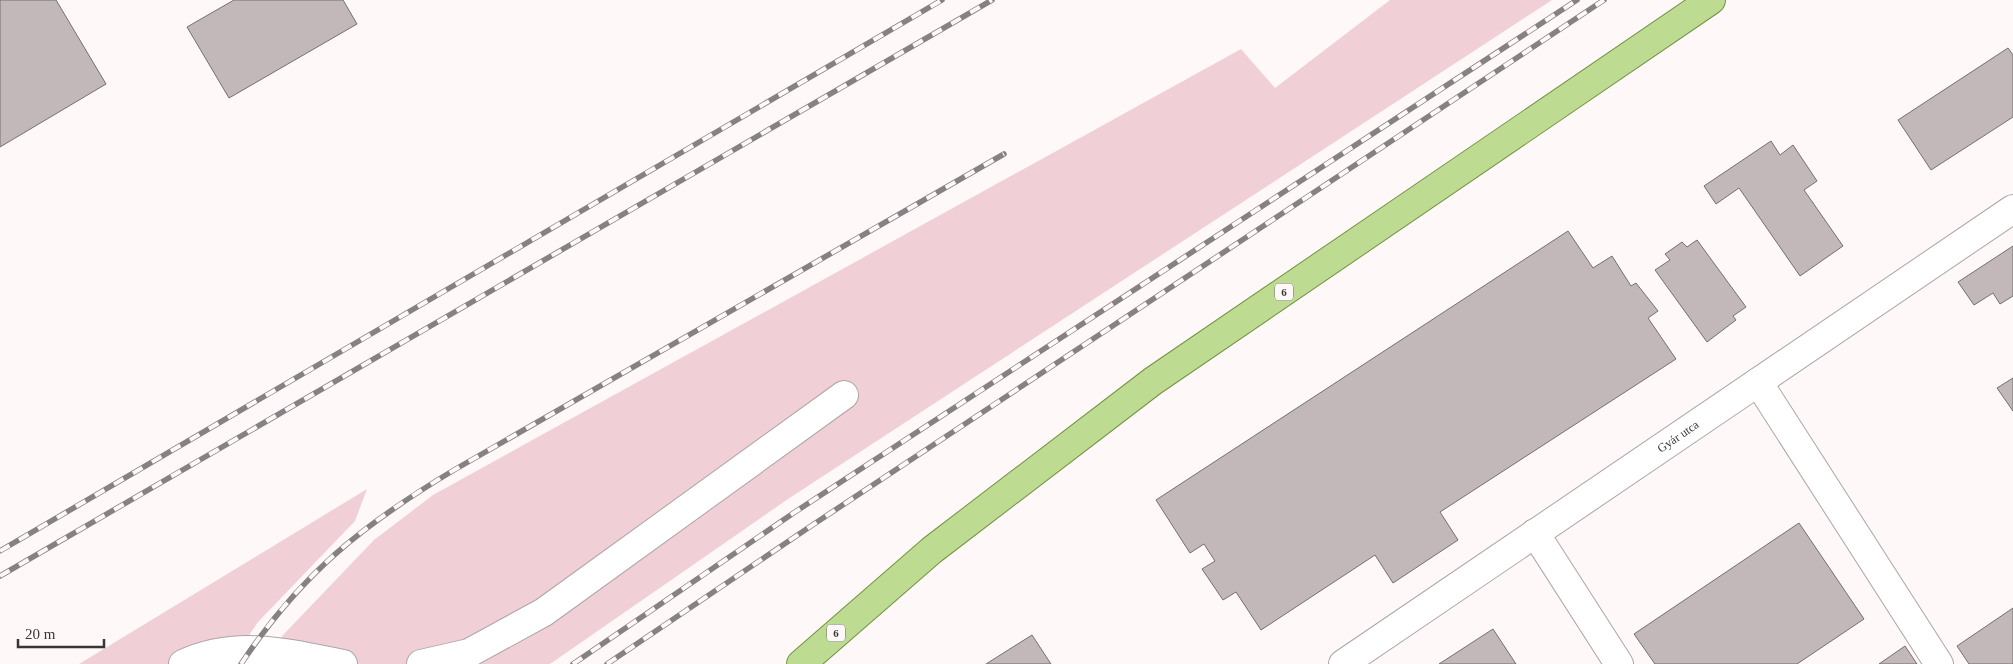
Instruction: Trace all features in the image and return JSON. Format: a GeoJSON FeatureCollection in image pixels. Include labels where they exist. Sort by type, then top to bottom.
{"type":"FeatureCollection","features":[{"type":"Feature","properties":{"kind":"main road","name":"6"},"geometry":{"type":"LineString","coordinates":[[801,664],[932,550],[1153,381],[1710,0]]}},
{"type":"Feature","properties":{"kind":"street","name":"Gyár utca"},"geometry":{"type":"LineString","coordinates":[[1343,664],[2013,209]]}},
{"type":"Feature","properties":{"kind":"street"},"geometry":{"type":"LineString","coordinates":[[1758,382],[1939,664]]}},
{"type":"Feature","properties":{"kind":"street"},"geometry":{"type":"LineString","coordinates":[[421,664],[469,653],[544,612],[844,395]]}},
{"type":"Feature","properties":{"kind":"street"},"geometry":{"type":"LineString","coordinates":[[1535,533],[1619,664]]}},
{"type":"Feature","properties":{"kind":"street"},"geometry":{"type":"LineString","coordinates":[[183,664],[200,656],[252,648],[291,652],[343,664]]}},
{"type":"Feature","properties":{"kind":"shaded area"},"geometry":{"type":"Polygon","coordinates":[[[1390,0],[1552,0],[788,499],[550,664],[261,664],[283,635],[374,540],[433,495],[1241,49],[1275,88],[1390,0]]]}},
{"type":"Feature","properties":{"kind":"shaded area"},"geometry":{"type":"Polygon","coordinates":[[[367,489],[355,521],[258,622],[229,664],[79,664],[367,489]]]}},
{"type":"Feature","properties":{"kind":"building"},"geometry":{"type":"Polygon","coordinates":[[[0,0],[56,0],[106,84],[0,147],[0,0]]]}},
{"type":"Feature","properties":{"kind":"building"},"geometry":{"type":"Polygon","coordinates":[[[234,0],[343,0],[357,24],[229,98],[187,27],[234,0]]]}},
{"type":"Feature","properties":{"kind":"building"},"geometry":{"type":"Polygon","coordinates":[[[2008,48],[2013,55],[2013,117],[1931,170],[1898,120],[2008,48]]]}},
{"type":"Feature","properties":{"kind":"building"},"geometry":{"type":"Polygon","coordinates":[[[1771,141],[1780,155],[1793,145],[1817,181],[1804,190],[1843,246],[1800,276],[1739,188],[1716,204],[1704,186],[1771,141]]]}},
{"type":"Feature","properties":{"kind":"building"},"geometry":{"type":"Polygon","coordinates":[[[1568,231],[1593,268],[1612,256],[1631,286],[1636,283],[1658,311],[1648,318],[1676,359],[1440,512],[1458,540],[1393,583],[1375,555],[1261,630],[1236,592],[1223,600],[1202,569],[1215,561],[1204,544],[1190,553],[1156,500],[1568,231]]]}},
{"type":"Feature","properties":{"kind":"building"},"geometry":{"type":"Polygon","coordinates":[[[1697,240],[1746,307],[1733,316],[1736,320],[1707,342],[1655,270],[1670,260],[1665,254],[1682,242],[1687,247],[1697,240]]]}},
{"type":"Feature","properties":{"kind":"building"},"geometry":{"type":"Polygon","coordinates":[[[2013,246],[2013,296],[2000,304],[1993,293],[1974,305],[1958,282],[2013,246]]]}},
{"type":"Feature","properties":{"kind":"building"},"geometry":{"type":"Polygon","coordinates":[[[2013,378],[2013,411],[1997,388],[2013,378]]]}},
{"type":"Feature","properties":{"kind":"building"},"geometry":{"type":"Polygon","coordinates":[[[1799,523],[1864,619],[1797,664],[1655,664],[1634,634],[1799,523]]]}},
{"type":"Feature","properties":{"kind":"building"},"geometry":{"type":"Polygon","coordinates":[[[2013,608],[2013,664],[1969,664],[1957,646],[2013,608]]]}},
{"type":"Feature","properties":{"kind":"building"},"geometry":{"type":"Polygon","coordinates":[[[1493,629],[1516,664],[1439,664],[1493,629]]]}},
{"type":"Feature","properties":{"kind":"building"},"geometry":{"type":"Polygon","coordinates":[[[1032,635],[1051,664],[986,664],[1032,635]]]}},
{"type":"Feature","properties":{"kind":"building"},"geometry":{"type":"Polygon","coordinates":[[[1905,646],[1917,664],[1879,664],[1905,646]]]}},
{"type":"Feature","properties":{"kind":"railway"},"geometry":{"type":"LineString","coordinates":[[0,551],[942,0]]}},
{"type":"Feature","properties":{"kind":"railway"},"geometry":{"type":"LineString","coordinates":[[0,576],[992,0]]}},
{"type":"Feature","properties":{"kind":"railway"},"geometry":{"type":"LineString","coordinates":[[573,664],[795,512],[1577,0]]}},
{"type":"Feature","properties":{"kind":"railway"},"geometry":{"type":"LineString","coordinates":[[607,664],[808,528],[1604,0]]}},
{"type":"Feature","properties":{"kind":"railway"},"geometry":{"type":"LineString","coordinates":[[241,664],[287,603],[311,578],[362,532],[421,490],[1004,154]]}}]}
